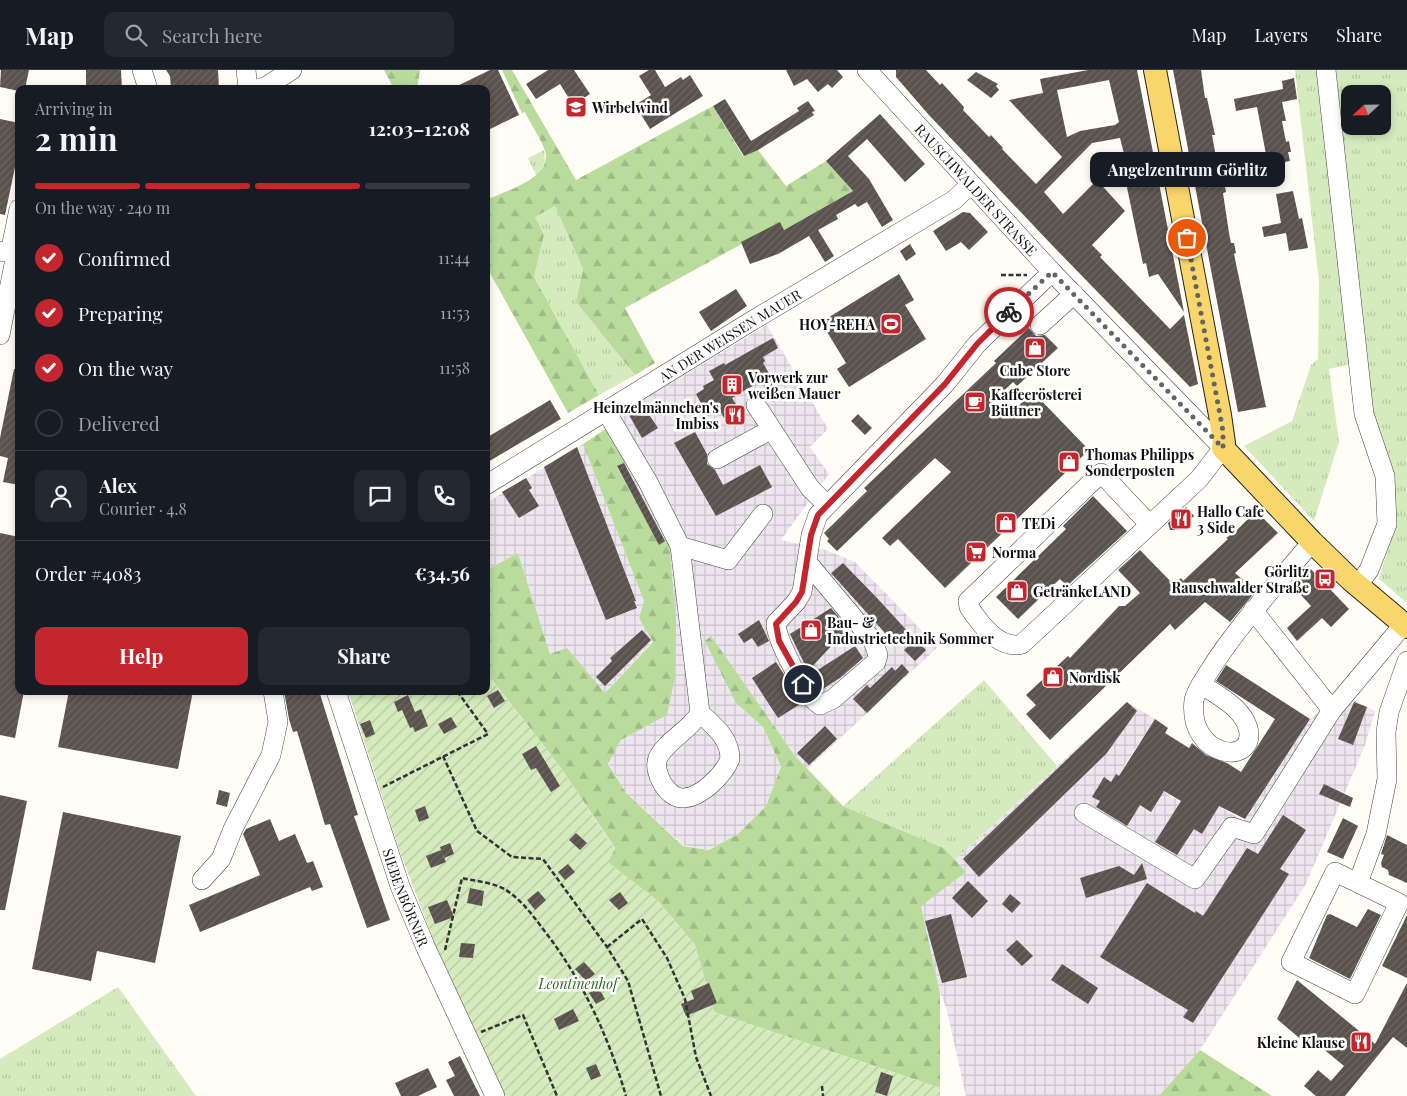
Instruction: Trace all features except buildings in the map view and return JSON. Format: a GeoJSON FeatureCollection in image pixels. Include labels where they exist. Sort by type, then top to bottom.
{"type":"FeatureCollection","features":[{"type":"Feature","properties":{"kind":"main road"},"geometry":{"type":"LineString","coordinates":[[1155,70],[1221,423],[1223,448]]}},
{"type":"Feature","properties":{"kind":"main road","name":"RAUSCHWALDER STRASSE"},"geometry":{"type":"LineString","coordinates":[[1223,448],[1312,542],[1405,626]]}},
{"type":"Feature","properties":{"kind":"street"},"geometry":{"type":"LineString","coordinates":[[142,70],[147,85]]}},
{"type":"Feature","properties":{"kind":"street"},"geometry":{"type":"LineString","coordinates":[[246,70],[248,85]]}},
{"type":"Feature","properties":{"kind":"street"},"geometry":{"type":"LineString","coordinates":[[267,85],[292,70]]}},
{"type":"Feature","properties":{"kind":"street"},"geometry":{"type":"LineString","coordinates":[[1326,70],[1364,414],[1385,476],[1387,524],[1369,570],[1358,585]]}},
{"type":"Feature","properties":{"kind":"street","name":"RAUSCHWALDER STRASSE"},"geometry":{"type":"LineString","coordinates":[[872,72],[1052,272],[1223,448]]}},
{"type":"Feature","properties":{"kind":"street","name":"AN DER WEISSEN MAUER"},"geometry":{"type":"LineString","coordinates":[[490,483],[954,200],[971,184]]}},
{"type":"Feature","properties":{"kind":"street"},"geometry":{"type":"LineString","coordinates":[[0,335],[15,231]]}},
{"type":"Feature","properties":{"kind":"street"},"geometry":{"type":"LineString","coordinates":[[807,562],[873,641],[878,655],[876,662],[833,700],[820,705],[811,698],[779,641],[775,628],[776,624],[796,602],[802,592],[811,535],[818,515],[945,384],[977,344],[1052,272]]}},
{"type":"Feature","properties":{"kind":"street"},"geometry":{"type":"LineString","coordinates":[[1040,325],[1074,294]]}},
{"type":"Feature","properties":{"kind":"street"},"geometry":{"type":"LineString","coordinates":[[756,405],[770,430],[810,488],[827,505]]}},
{"type":"Feature","properties":{"kind":"street"},"geometry":{"type":"LineString","coordinates":[[606,411],[648,482],[680,546],[700,713],[694,723],[662,752],[658,758],[656,766],[660,780],[677,797],[692,796],[718,779],[730,759],[728,744],[721,733],[700,713]]}},
{"type":"Feature","properties":{"kind":"street"},"geometry":{"type":"LineString","coordinates":[[717,459],[770,430]]}},
{"type":"Feature","properties":{"kind":"street"},"geometry":{"type":"LineString","coordinates":[[1150,525],[1101,473],[968,602],[972,611],[997,639],[1007,646],[1022,644],[1150,525],[1206,472],[1223,448]]}},
{"type":"Feature","properties":{"kind":"street"},"geometry":{"type":"LineString","coordinates":[[680,546],[728,560],[763,514]]}},
{"type":"Feature","properties":{"kind":"street"},"geometry":{"type":"LineString","coordinates":[[1201,684],[1229,639],[1312,542]]}},
{"type":"Feature","properties":{"kind":"street"},"geometry":{"type":"LineString","coordinates":[[1253,610],[1332,710]]}},
{"type":"Feature","properties":{"kind":"street"},"geometry":{"type":"LineString","coordinates":[[1084,813],[1195,879],[1232,827],[1254,834],[1332,710],[1405,626]]}},
{"type":"Feature","properties":{"kind":"street"},"geometry":{"type":"LineString","coordinates":[[1358,883],[1376,834],[1387,779],[1386,732],[1390,712],[1407,661]]}},
{"type":"Feature","properties":{"kind":"street"},"geometry":{"type":"LineString","coordinates":[[202,880],[221,859],[233,829],[271,755],[278,722],[274,695]]}},
{"type":"Feature","properties":{"kind":"street","name":"SIEBENBÖRNER"},"geometry":{"type":"LineString","coordinates":[[337,695],[400,886],[439,976],[495,1096]]}},
{"type":"Feature","properties":{"kind":"street"},"geometry":{"type":"LineString","coordinates":[[1335,872],[1358,883],[1399,903],[1355,994],[1291,962],[1335,872]]}},
{"type":"Feature","properties":{"kind":"path"},"geometry":{"type":"LineString","coordinates":[[1001,275],[1028,275],[1037,286]]}},
{"type":"Feature","properties":{"kind":"path"},"geometry":{"type":"LineString","coordinates":[[370,794],[488,734],[459,695]]}},
{"type":"Feature","properties":{"kind":"path"},"geometry":{"type":"LineString","coordinates":[[443,756],[477,831],[512,857],[543,859],[607,947],[628,981],[661,1096]]}},
{"type":"Feature","properties":{"kind":"path"},"geometry":{"type":"LineString","coordinates":[[439,976],[462,878],[504,889],[524,904],[574,972],[594,1009],[616,1062],[626,1096]]}},
{"type":"Feature","properties":{"kind":"path"},"geometry":{"type":"LineString","coordinates":[[607,947],[642,919],[667,958],[685,999],[696,1057],[711,1096]]}},
{"type":"Feature","properties":{"kind":"path"},"geometry":{"type":"LineString","coordinates":[[468,1038],[523,1015],[557,1096]]}},
{"type":"Feature","properties":{"kind":"path"},"geometry":{"type":"LineString","coordinates":[[822,1086],[823,1096]]}},
{"type":"Feature","properties":{"kind":"shaded area"},"geometry":{"type":"Polygon","coordinates":[[[767,325],[828,429],[810,447],[829,474],[781,540],[826,550],[855,562],[938,647],[807,769],[795,756],[711,637],[736,703],[763,727],[781,768],[766,806],[738,834],[709,850],[683,845],[626,793],[608,763],[621,740],[667,715],[669,539],[659,545],[617,466],[627,461],[618,415],[767,325]]]}},
{"type":"Feature","properties":{"kind":"shaded area"},"geometry":{"type":"Polygon","coordinates":[[[583,444],[644,601],[639,618],[653,641],[605,693],[567,649],[550,654],[518,553],[490,568],[490,501],[583,444]]]}},
{"type":"Feature","properties":{"kind":"shaded area"},"geometry":{"type":"Polygon","coordinates":[[[1341,694],[1375,711],[1365,745],[1306,884],[1200,1050],[1160,1096],[966,1096],[946,1007],[940,993],[921,905],[966,872],[955,860],[1127,702],[1155,719],[1124,766],[1180,802],[1188,788],[1244,821],[1310,719],[1341,694]]]}},
{"type":"Feature","properties":{"kind":"green space"},"geometry":{"type":"Polygon","coordinates":[[[384,70],[420,70],[418,85],[392,85],[384,70]]]}},
{"type":"Feature","properties":{"kind":"green space"},"geometry":{"type":"Polygon","coordinates":[[[502,70],[512,70],[576,180],[713,106],[743,156],[758,150],[786,186],[826,161],[853,191],[784,230],[780,223],[625,308],[655,363],[635,375],[576,302],[583,269],[555,206],[535,217],[544,235],[534,277],[599,395],[568,413],[490,273],[490,198],[515,188],[535,176],[542,169],[546,160],[541,141],[525,112],[522,113],[502,70]]]}},
{"type":"Feature","properties":{"kind":"green space"},"geometry":{"type":"Polygon","coordinates":[[[1295,70],[1320,70],[1350,364],[1329,369],[1339,442],[1314,521],[1244,446],[1292,421],[1311,365],[1318,359],[1319,282],[1295,70]]]}},
{"type":"Feature","properties":{"kind":"green space"},"geometry":{"type":"Polygon","coordinates":[[[1336,70],[1407,70],[1407,603],[1379,579],[1394,528],[1370,413],[1342,135],[1391,135],[1391,85],[1341,85],[1341,120],[1336,70]]]}},
{"type":"Feature","properties":{"kind":"green space"},"geometry":{"type":"Polygon","coordinates":[[[544,150],[545,162],[537,177],[528,158],[544,150]]]}},
{"type":"Feature","properties":{"kind":"green space"},"geometry":{"type":"Polygon","coordinates":[[[555,206],[583,269],[576,302],[635,375],[599,395],[534,277],[544,235],[534,217],[555,206]]]}},
{"type":"Feature","properties":{"kind":"green space"},"geometry":{"type":"Polygon","coordinates":[[[607,428],[627,461],[617,467],[659,544],[669,539],[676,624],[675,677],[667,715],[621,740],[608,764],[626,793],[683,846],[709,850],[738,834],[766,806],[781,767],[763,727],[736,703],[705,641],[711,636],[795,756],[843,806],[944,848],[966,872],[921,906],[940,993],[940,1088],[714,1012],[695,945],[658,901],[607,862],[615,848],[558,764],[490,677],[490,568],[518,553],[550,654],[567,648],[605,693],[653,642],[639,618],[644,601],[583,444],[607,428]]]}},
{"type":"Feature","properties":{"kind":"green space","name":"Leontinenhof"},"geometry":{"type":"Polygon","coordinates":[[[490,677],[558,764],[615,849],[608,862],[658,901],[695,945],[714,1012],[940,1088],[940,1096],[505,1096],[435,944],[400,852],[349,695],[490,695],[490,677]]]}},
{"type":"Feature","properties":{"kind":"green space"},"geometry":{"type":"Polygon","coordinates":[[[984,680],[1057,766],[955,860],[944,848],[843,806],[984,680]]]}},
{"type":"Feature","properties":{"kind":"green space"},"geometry":{"type":"Polygon","coordinates":[[[118,987],[196,1096],[0,1096],[0,1059],[118,987]]]}},
{"type":"Feature","properties":{"kind":"green space"},"geometry":{"type":"Polygon","coordinates":[[[1200,1050],[1272,1096],[1159,1096],[1200,1050]]]}},
{"type":"Feature","properties":{"kind":"way so far"},"geometry":{"type":"LineString","coordinates":[[1009,312],[1052,272],[1223,448],[1223,431],[1187,238]]}},
{"type":"Feature","properties":{"kind":"place","name":"Wirbelwind"},"geometry":{"type":"Point","coordinates":[576,107]}},
{"type":"Feature","properties":{"kind":"place","name":"Angelzentrum Görlitz"},"geometry":{"type":"Point","coordinates":[1187,238]}},
{"type":"Feature","properties":{"kind":"place","name":"HOY-REHA"},"geometry":{"type":"Point","coordinates":[891,324]}},
{"type":"Feature","properties":{"kind":"place","name":"Cube Store"},"geometry":{"type":"Point","coordinates":[1035,348]}},
{"type":"Feature","properties":{"kind":"place","name":"Vorwerk zur weißen Mauer"},"geometry":{"type":"Point","coordinates":[732,385]}},
{"type":"Feature","properties":{"kind":"place","name":"Kaffeerösterei Büttner"},"geometry":{"type":"Point","coordinates":[975,402]}},
{"type":"Feature","properties":{"kind":"place","name":"Heinzelmännchen's Imbiss"},"geometry":{"type":"Point","coordinates":[735,415]}},
{"type":"Feature","properties":{"kind":"place","name":"Thomas Philipps Sonderposten"},"geometry":{"type":"Point","coordinates":[1069,462]}},
{"type":"Feature","properties":{"kind":"place","name":"Hallo Cafe 3 Side"},"geometry":{"type":"Point","coordinates":[1181,519]}},
{"type":"Feature","properties":{"kind":"place","name":"TEDi"},"geometry":{"type":"Point","coordinates":[1006,523]}},
{"type":"Feature","properties":{"kind":"place","name":"Norma"},"geometry":{"type":"Point","coordinates":[976,552]}},
{"type":"Feature","properties":{"kind":"place","name":"Görlitz Rauschwalder Straße"},"geometry":{"type":"Point","coordinates":[1325,579]}},
{"type":"Feature","properties":{"kind":"place","name":"GetränkeLAND"},"geometry":{"type":"Point","coordinates":[1017,591]}},
{"type":"Feature","properties":{"kind":"place","name":"Bau- & Industrietechnik Sommer"},"geometry":{"type":"Point","coordinates":[811,630]}},
{"type":"Feature","properties":{"kind":"place","name":"Nordisk"},"geometry":{"type":"Point","coordinates":[1053,677]}},
{"type":"Feature","properties":{"kind":"place","name":"Kleine Klause"},"geometry":{"type":"Point","coordinates":[1361,1042]}},
{"type":"Feature","properties":{"kind":"route"},"geometry":{"type":"LineString","coordinates":[[803,684],[779,641],[775,628],[779,619],[796,602],[802,592],[811,535],[818,515],[945,384],[977,344],[1009,312]]}}]}
